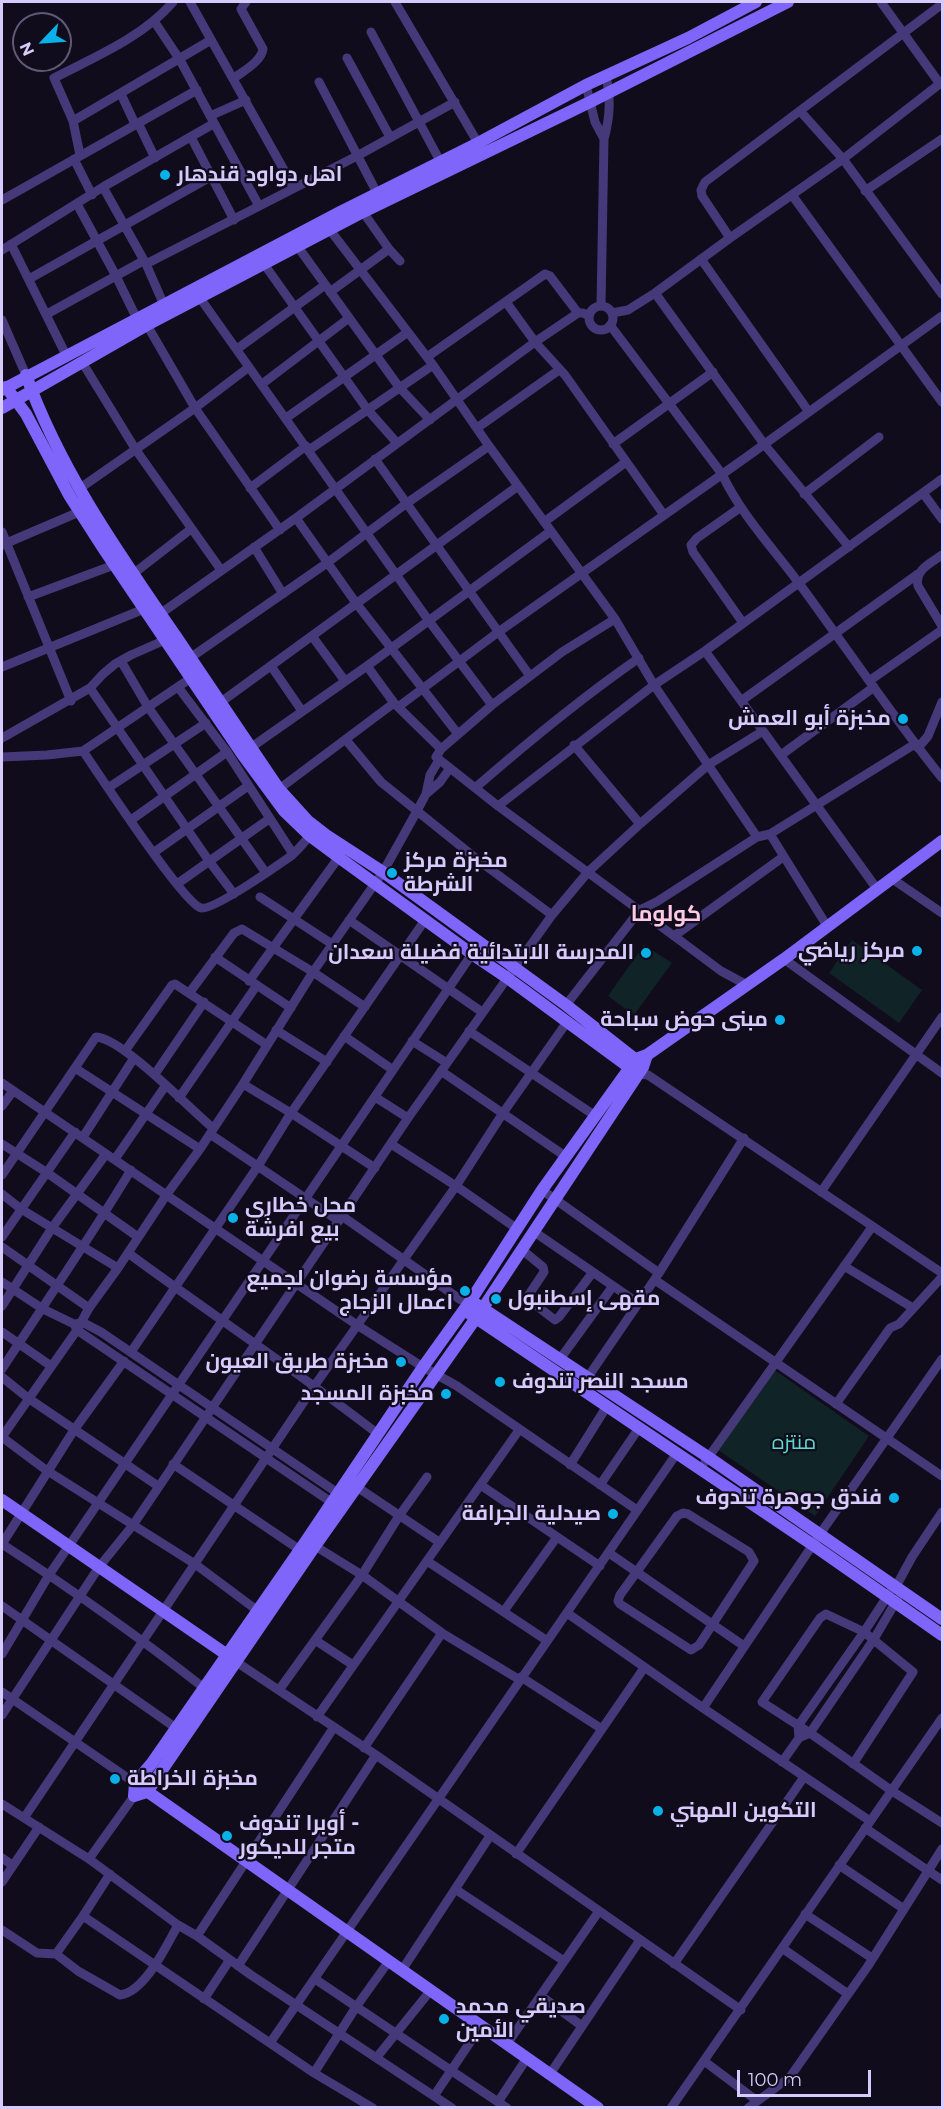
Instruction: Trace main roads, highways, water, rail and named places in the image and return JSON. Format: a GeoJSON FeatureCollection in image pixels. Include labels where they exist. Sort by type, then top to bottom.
{"type":"FeatureCollection","features":[{"type":"Feature","properties":{"kind":"place","name":"اهل دواود قندهار"},"geometry":{"type":"Point","coordinates":[165,175]}},
{"type":"Feature","properties":{"kind":"place","name":"مخبزة أبو العمش"},"geometry":{"type":"Point","coordinates":[903,719]}},
{"type":"Feature","properties":{"kind":"place","name":"مخبزة مركز الشرطة"},"geometry":{"type":"Point","coordinates":[392,873]}},
{"type":"Feature","properties":{"kind":"place","name":"مركز رياضي"},"geometry":{"type":"Point","coordinates":[917,951]}},
{"type":"Feature","properties":{"kind":"place","name":"المدرسة الابتدائية فضيلة سعدان"},"geometry":{"type":"Point","coordinates":[646,953]}},
{"type":"Feature","properties":{"kind":"place","name":"مبنى حوض سباحة"},"geometry":{"type":"Point","coordinates":[780,1020]}},
{"type":"Feature","properties":{"kind":"place","name":"محل خطاري بيع افرشة"},"geometry":{"type":"Point","coordinates":[233,1218]}},
{"type":"Feature","properties":{"kind":"place","name":"مؤسسة رضوان لجميع اعمال الزجاج"},"geometry":{"type":"Point","coordinates":[465,1291]}},
{"type":"Feature","properties":{"kind":"place","name":"مقهى إسطنبول"},"geometry":{"type":"Point","coordinates":[496,1299]}},
{"type":"Feature","properties":{"kind":"place","name":"مخبزة طريق العيون"},"geometry":{"type":"Point","coordinates":[401,1362]}},
{"type":"Feature","properties":{"kind":"place","name":"مسجد النصر تندوف"},"geometry":{"type":"Point","coordinates":[500,1382]}},
{"type":"Feature","properties":{"kind":"place","name":"مخبزة المسجد"},"geometry":{"type":"Point","coordinates":[446,1394]}},
{"type":"Feature","properties":{"kind":"place","name":"فندق جوهرة تندوف"},"geometry":{"type":"Point","coordinates":[894,1498]}},
{"type":"Feature","properties":{"kind":"place","name":"صيدلية الجرافة"},"geometry":{"type":"Point","coordinates":[613,1514]}},
{"type":"Feature","properties":{"kind":"place","name":"مخبزة الخراطة"},"geometry":{"type":"Point","coordinates":[115,1779]}},
{"type":"Feature","properties":{"kind":"place","name":"التكوين المهني"},"geometry":{"type":"Point","coordinates":[658,1811]}},
{"type":"Feature","properties":{"kind":"place","name":"أوبرا تندوف - متجر للديكور"},"geometry":{"type":"Point","coordinates":[227,1836]}},
{"type":"Feature","properties":{"kind":"place","name":"صديقي محمد الأمين"},"geometry":{"type":"Point","coordinates":[444,2019]}},
{"type":"Feature","properties":{"kind":"district","name":"كولوما"},"geometry":{"type":"Point","coordinates":[666,915]}},
{"type":"Feature","properties":{"kind":"park label","name":"منتزه"},"geometry":{"type":"Point","coordinates":[794,1443]}}]}
